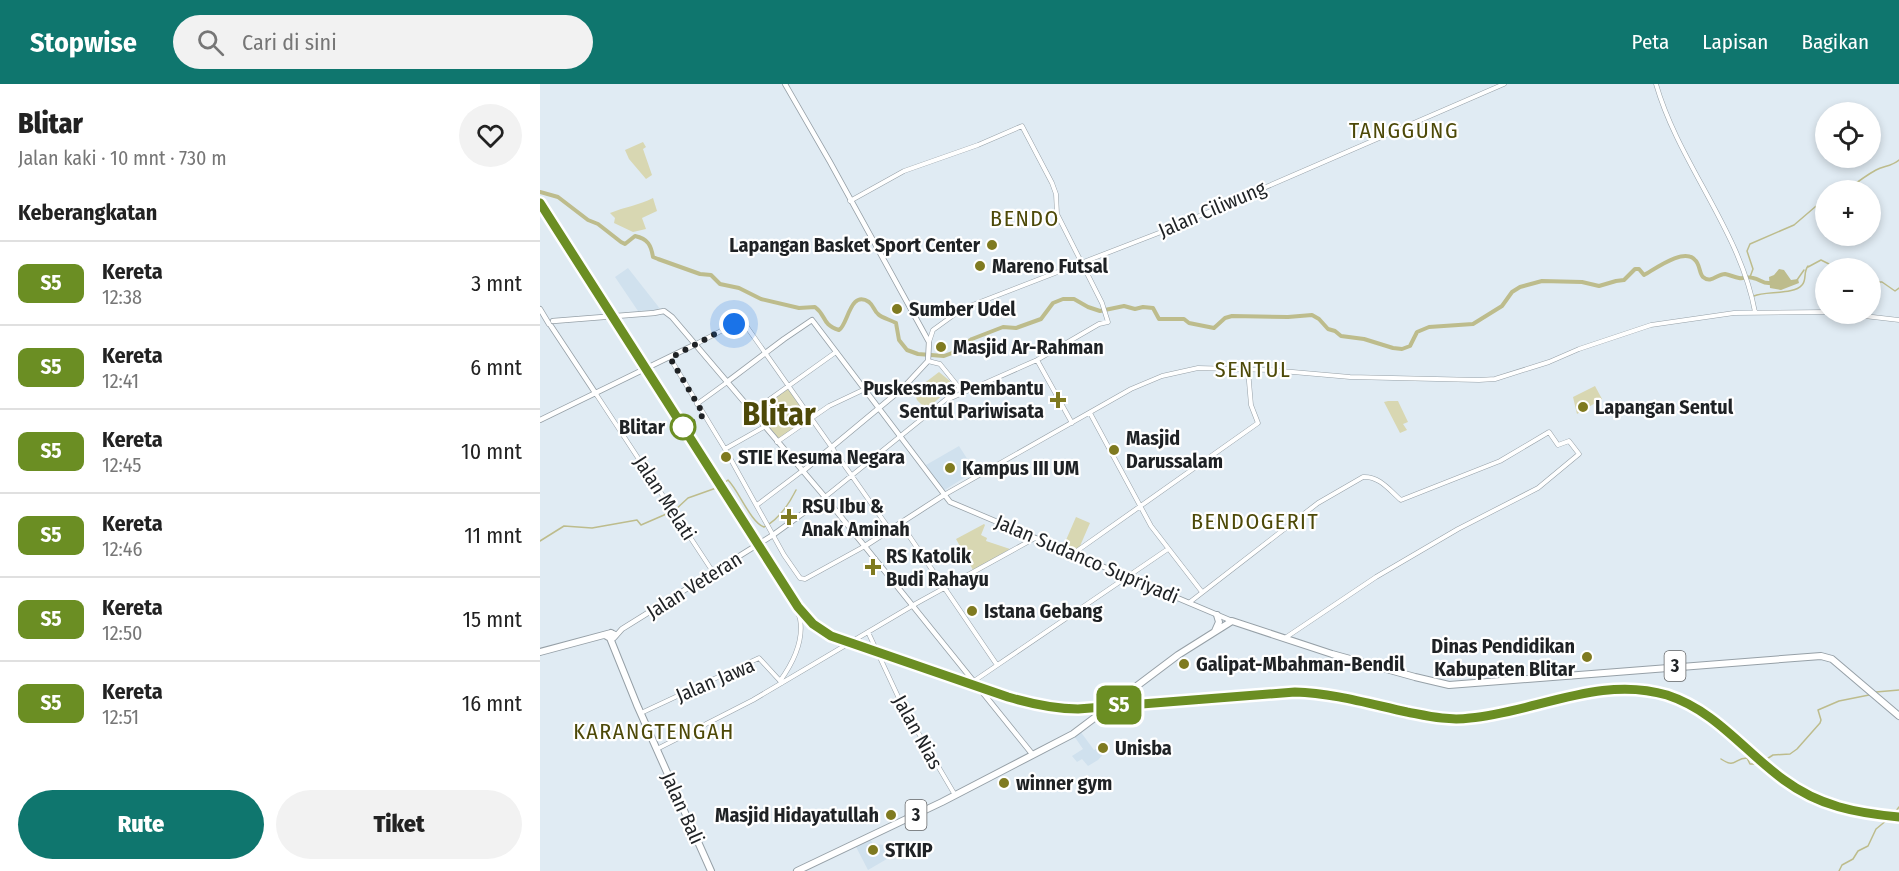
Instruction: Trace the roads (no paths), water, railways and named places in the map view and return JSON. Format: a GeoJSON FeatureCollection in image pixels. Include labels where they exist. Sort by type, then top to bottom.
{"type":"FeatureCollection","features":[{"type":"Feature","properties":{"kind":"highway"},"geometry":{"type":"LineString","coordinates":[[1217,615],[1217,626]]}},
{"type":"Feature","properties":{"kind":"highway","name":"3"},"geometry":{"type":"LineString","coordinates":[[797,871],[955,795],[1076,732],[1217,626],[1232,621],[1284,639],[1449,685],[1821,656],[1832,659],[1899,716]]}},
{"type":"Feature","properties":{"kind":"highway"},"geometry":{"type":"LineString","coordinates":[[540,652],[610,636]]}},
{"type":"Feature","properties":{"kind":"highway","name":"Jalan Bali"},"geometry":{"type":"LineString","coordinates":[[610,636],[644,723],[711,871]]}},
{"type":"Feature","properties":{"kind":"main road"},"geometry":{"type":"LineString","coordinates":[[785,84],[929,342]]}},
{"type":"Feature","properties":{"kind":"main road","name":"Jalan Ciliwung"},"geometry":{"type":"LineString","coordinates":[[925,335],[962,309],[1169,229],[1504,84]]}},
{"type":"Feature","properties":{"kind":"main road"},"geometry":{"type":"LineString","coordinates":[[1656,84],[1682,148],[1747,277],[1755,312]]}},
{"type":"Feature","properties":{"kind":"main road"},"geometry":{"type":"LineString","coordinates":[[825,497],[961,390],[1037,360],[1099,324],[1108,322],[1102,303],[1057,214],[1052,183],[1022,126],[978,145],[904,171],[850,201]]}},
{"type":"Feature","properties":{"kind":"main road"},"geometry":{"type":"LineString","coordinates":[[540,309],[596,394]]}},
{"type":"Feature","properties":{"kind":"main road"},"geometry":{"type":"LineString","coordinates":[[670,358],[783,552],[797,575],[803,579],[865,546],[944,495],[1131,389],[1162,376],[1198,368],[1248,369],[1350,377],[1495,379],[1533,368],[1651,325],[1755,312],[1815,312]]}},
{"type":"Feature","properties":{"kind":"main road"},"geometry":{"type":"LineString","coordinates":[[552,324],[654,313],[666,314],[674,320],[825,497],[1034,755]]}},
{"type":"Feature","properties":{"kind":"main road"},"geometry":{"type":"LineString","coordinates":[[1881,318],[1899,320]]}},
{"type":"Feature","properties":{"kind":"main road"},"geometry":{"type":"LineString","coordinates":[[540,420],[670,358],[742,320],[890,530]]}},
{"type":"Feature","properties":{"kind":"main road","name":"Jalan Sudanco Supriyadi"},"geometry":{"type":"LineString","coordinates":[[766,352],[810,320],[816,324],[837,351],[950,502],[1035,538],[1078,553],[1232,621]]}},
{"type":"Feature","properties":{"kind":"main road"},"geometry":{"type":"LineString","coordinates":[[757,505],[803,471],[903,388],[928,360],[929,342],[933,330]]}},
{"type":"Feature","properties":{"kind":"main road"},"geometry":{"type":"LineString","coordinates":[[752,413],[837,351]]}},
{"type":"Feature","properties":{"kind":"main road"},"geometry":{"type":"LineString","coordinates":[[697,404],[766,352]]}},
{"type":"Feature","properties":{"kind":"main road"},"geometry":{"type":"LineString","coordinates":[[928,360],[940,365],[961,390]]}},
{"type":"Feature","properties":{"kind":"main road"},"geometry":{"type":"LineString","coordinates":[[1037,360],[1072,423]]}},
{"type":"Feature","properties":{"kind":"main road"},"geometry":{"type":"LineString","coordinates":[[1078,553],[1258,423],[1251,405],[1248,369]]}},
{"type":"Feature","properties":{"kind":"main road"},"geometry":{"type":"LineString","coordinates":[[777,442],[834,403],[865,389]]}},
{"type":"Feature","properties":{"kind":"main road","name":"Jalan Melati"},"geometry":{"type":"LineString","coordinates":[[596,394],[713,572]]}},
{"type":"Feature","properties":{"kind":"main road"},"geometry":{"type":"LineString","coordinates":[[1090,413],[1140,507],[1168,549],[1203,592]]}},
{"type":"Feature","properties":{"kind":"main road"},"geometry":{"type":"LineString","coordinates":[[725,449],[764,427]]}},
{"type":"Feature","properties":{"kind":"main road"},"geometry":{"type":"LineString","coordinates":[[1190,602],[1324,499],[1365,476],[1391,490],[1401,501],[1500,461],[1550,432],[1558,445],[1569,441],[1579,454],[1538,489],[1461,527],[1410,557],[1363,585],[1284,639]]}},
{"type":"Feature","properties":{"kind":"main road","name":"Jalan Veteran"},"geometry":{"type":"LineString","coordinates":[[610,636],[756,545],[825,497]]}},
{"type":"Feature","properties":{"kind":"main road"},"geometry":{"type":"LineString","coordinates":[[936,500],[950,502]]}},
{"type":"Feature","properties":{"kind":"main road"},"geometry":{"type":"LineString","coordinates":[[901,524],[997,665]]}},
{"type":"Feature","properties":{"kind":"main road"},"geometry":{"type":"LineString","coordinates":[[1026,534],[1026,542]]}},
{"type":"Feature","properties":{"kind":"main road"},"geometry":{"type":"LineString","coordinates":[[657,750],[717,720],[869,634],[913,605],[1035,538]]}},
{"type":"Feature","properties":{"kind":"main road"},"geometry":{"type":"LineString","coordinates":[[756,545],[800,620],[795,658],[781,682]]}},
{"type":"Feature","properties":{"kind":"main road"},"geometry":{"type":"LineString","coordinates":[[975,680],[1130,577],[1168,549]]}},
{"type":"Feature","properties":{"kind":"main road"},"geometry":{"type":"LineString","coordinates":[[909,599],[921,601]]}},
{"type":"Feature","properties":{"kind":"main road","name":"Jalan Nias"},"geometry":{"type":"LineString","coordinates":[[869,634],[894,689],[955,795]]}},
{"type":"Feature","properties":{"kind":"main road","name":"Jalan Jawa"},"geometry":{"type":"LineString","coordinates":[[641,713],[759,658],[781,682]]}},
{"type":"Feature","properties":{"kind":"waterway"},"geometry":{"type":"LineString","coordinates":[[1861,180],[1872,172],[1899,160]]}},
{"type":"Feature","properties":{"kind":"waterway"},"geometry":{"type":"LineString","coordinates":[[540,192],[558,197],[625,244],[635,236],[643,239],[650,246],[653,257],[700,274],[711,275],[720,284],[739,288],[761,299],[799,308],[815,307],[829,325],[839,330],[850,309],[858,300],[863,299],[869,302],[880,315],[896,323],[899,340],[907,350],[918,354],[944,356],[972,339],[1003,327],[1016,328],[1041,319],[1053,303],[1063,299],[1074,299],[1100,311],[1124,306],[1135,309],[1153,308],[1159,319],[1184,319],[1189,323],[1214,328],[1225,318],[1232,316],[1312,315],[1328,329],[1341,336],[1364,339],[1402,349],[1410,346],[1417,332],[1429,327],[1473,324],[1502,306],[1512,292],[1520,287],[1542,281],[1582,282],[1599,286],[1624,280],[1635,269],[1639,269],[1644,275],[1670,260],[1684,256],[1695,260],[1706,279],[1725,274],[1739,278],[1751,277],[1770,283]]}},
{"type":"Feature","properties":{"kind":"waterway"},"geometry":{"type":"LineString","coordinates":[[1750,277],[1753,269],[1747,251],[1750,244],[1794,225],[1815,207]]}},
{"type":"Feature","properties":{"kind":"waterway"},"geometry":{"type":"LineString","coordinates":[[1808,267],[1815,263]]}},
{"type":"Feature","properties":{"kind":"waterway"},"geometry":{"type":"LineString","coordinates":[[1754,296],[1798,288],[1803,283],[1808,266]]}},
{"type":"Feature","properties":{"kind":"waterway"},"geometry":{"type":"LineString","coordinates":[[1797,280],[1804,270]]}},
{"type":"Feature","properties":{"kind":"waterway"},"geometry":{"type":"LineString","coordinates":[[1881,282],[1895,291],[1899,288]]}},
{"type":"Feature","properties":{"kind":"waterway"},"geometry":{"type":"LineString","coordinates":[[675,510],[688,498],[719,487],[728,480],[754,520],[764,527],[783,511],[796,490]]}},
{"type":"Feature","properties":{"kind":"waterway"},"geometry":{"type":"LineString","coordinates":[[540,541],[564,526],[592,528],[637,520],[641,525],[671,512]]}},
{"type":"Feature","properties":{"kind":"waterway"},"geometry":{"type":"LineString","coordinates":[[1876,692],[1899,690]]}},
{"type":"Feature","properties":{"kind":"waterway"},"geometry":{"type":"LineString","coordinates":[[1721,759],[1732,763],[1747,758],[1750,764],[1759,764],[1773,755],[1790,754],[1820,723],[1818,710],[1839,701],[1869,695]]}},
{"type":"Feature","properties":{"kind":"waterway"},"geometry":{"type":"LineString","coordinates":[[1839,871],[1842,865],[1853,859],[1858,851],[1868,846],[1876,829],[1887,820],[1889,810],[1896,811],[1899,807]]}},
{"type":"Feature","properties":{"kind":"railway"},"geometry":{"type":"LineString","coordinates":[[540,203],[798,607],[813,624],[831,636],[1008,697],[1048,707],[1079,709],[1295,692],[1330,696],[1437,718],[1466,718],[1494,714],[1580,694],[1608,690],[1637,690],[1666,695],[1700,711],[1783,780],[1810,796],[1853,811],[1899,817]]}},
{"type":"Feature","properties":{"kind":"train","name":"S5"},"geometry":{"type":"LineString","coordinates":[[540,203],[798,607],[813,624],[831,636],[1008,697],[1058,708],[1078,709],[1295,692],[1314,693],[1437,718],[1468,719],[1598,691],[1627,689],[1654,692],[1699,709],[1799,791],[1837,808],[1872,815],[1899,817]]}},
{"type":"Feature","properties":{"kind":"place","name":"Lapangan Basket Sport Center"},"geometry":{"type":"Point","coordinates":[992,245]}},
{"type":"Feature","properties":{"kind":"place","name":"Mareno Futsal"},"geometry":{"type":"Point","coordinates":[980,266]}},
{"type":"Feature","properties":{"kind":"place","name":"Sumber Udel"},"geometry":{"type":"Point","coordinates":[897,309]}},
{"type":"Feature","properties":{"kind":"place","name":"Masjid Ar-Rahman"},"geometry":{"type":"Point","coordinates":[941,347]}},
{"type":"Feature","properties":{"kind":"place","name":"Puskesmas Pembantu Sentul Pariwisata"},"geometry":{"type":"Point","coordinates":[1058,400]}},
{"type":"Feature","properties":{"kind":"place","name":"Lapangan Sentul"},"geometry":{"type":"Point","coordinates":[1583,407]}},
{"type":"Feature","properties":{"kind":"place","name":"Blitar"},"geometry":{"type":"Point","coordinates":[683,427]}},
{"type":"Feature","properties":{"kind":"place","name":"Masjid Darussalam"},"geometry":{"type":"Point","coordinates":[1114,450]}},
{"type":"Feature","properties":{"kind":"place","name":"STIE Kesuma Negara"},"geometry":{"type":"Point","coordinates":[726,457]}},
{"type":"Feature","properties":{"kind":"place","name":"Kampus III UM"},"geometry":{"type":"Point","coordinates":[950,468]}},
{"type":"Feature","properties":{"kind":"place","name":"RSU Ibu & Anak Aminah"},"geometry":{"type":"Point","coordinates":[789,517]}},
{"type":"Feature","properties":{"kind":"place","name":"RS Katolik Budi Rahayu"},"geometry":{"type":"Point","coordinates":[873,567]}},
{"type":"Feature","properties":{"kind":"place","name":"Istana Gebang"},"geometry":{"type":"Point","coordinates":[972,611]}},
{"type":"Feature","properties":{"kind":"place","name":"Dinas Pendidikan Kabupaten Blitar"},"geometry":{"type":"Point","coordinates":[1587,657]}},
{"type":"Feature","properties":{"kind":"place","name":"Galipat-Mbahman-Bendil"},"geometry":{"type":"Point","coordinates":[1184,664]}},
{"type":"Feature","properties":{"kind":"place","name":"Unisba"},"geometry":{"type":"Point","coordinates":[1103,748]}},
{"type":"Feature","properties":{"kind":"place","name":"winner gym"},"geometry":{"type":"Point","coordinates":[1004,783]}},
{"type":"Feature","properties":{"kind":"place","name":"Masjid Hidayatullah"},"geometry":{"type":"Point","coordinates":[891,815]}},
{"type":"Feature","properties":{"kind":"place","name":"STKIP"},"geometry":{"type":"Point","coordinates":[873,850]}},
{"type":"Feature","properties":{"kind":"district","name":"TANGGUNG"},"geometry":{"type":"Point","coordinates":[1404,130]}},
{"type":"Feature","properties":{"kind":"district","name":"BENDO"},"geometry":{"type":"Point","coordinates":[1025,218]}},
{"type":"Feature","properties":{"kind":"district","name":"SENTUL"},"geometry":{"type":"Point","coordinates":[1253,369]}},
{"type":"Feature","properties":{"kind":"district","name":"Blitar"},"geometry":{"type":"Point","coordinates":[779,414]}},
{"type":"Feature","properties":{"kind":"district","name":"BENDOGERIT"},"geometry":{"type":"Point","coordinates":[1255,521]}},
{"type":"Feature","properties":{"kind":"district","name":"KARANGTENGAH"},"geometry":{"type":"Point","coordinates":[654,731]}}]}
